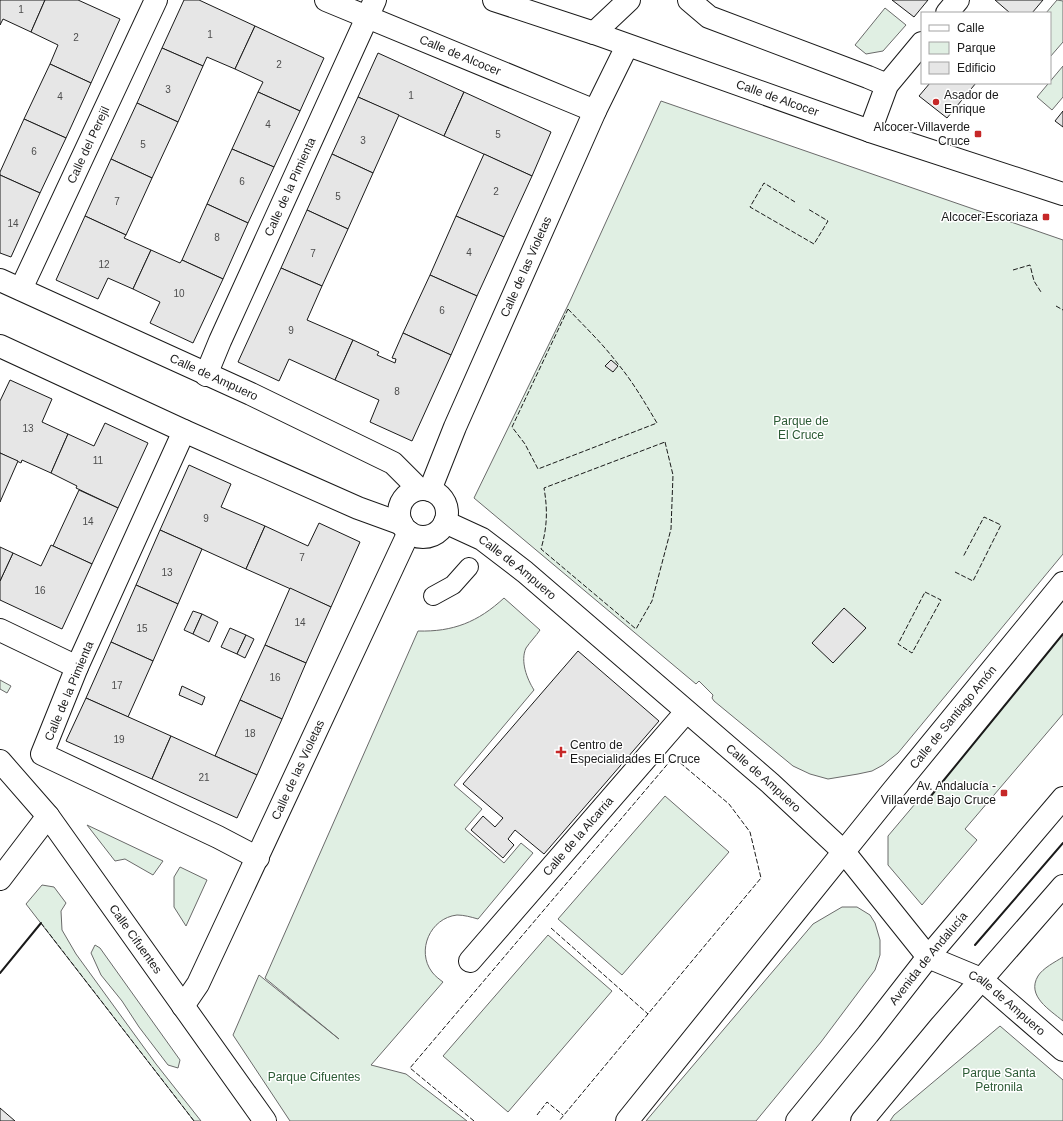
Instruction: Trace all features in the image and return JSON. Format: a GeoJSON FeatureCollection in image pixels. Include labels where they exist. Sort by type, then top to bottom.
{"type":"FeatureCollection","features":[{"type":"Feature","properties":{"kind":"street","name":"Calle del Perejil"},"geometry":{"type":"LineString","coordinates":[[21,289],[156,0]]}},
{"type":"Feature","properties":{"kind":"street","name":"Calle de Alcocer"},"geometry":{"type":"LineString","coordinates":[[326,0],[371,8],[595,111]]}},
{"type":"Feature","properties":{"kind":"street","name":"Calle de Alcocer"},"geometry":{"type":"LineString","coordinates":[[494,0],[594,33],[870,131],[1063,194]]}},
{"type":"Feature","properties":{"kind":"street"},"geometry":{"type":"LineString","coordinates":[[594,33],[629,0]]}},
{"type":"Feature","properties":{"kind":"street"},"geometry":{"type":"LineString","coordinates":[[689,0],[708,17],[887,85]]}},
{"type":"Feature","properties":{"kind":"street"},"geometry":{"type":"LineString","coordinates":[[948,12],[958,0]]}},
{"type":"Feature","properties":{"kind":"street","name":"Calle de la Pimienta"},"geometry":{"type":"LineString","coordinates":[[206,375],[226,327],[371,8]]}},
{"type":"Feature","properties":{"kind":"street"},"geometry":{"type":"LineString","coordinates":[[870,131],[887,85],[921,44]]}},
{"type":"Feature","properties":{"kind":"street","name":"Calle de las Violetas"},"geometry":{"type":"LineString","coordinates":[[424,489],[455,428],[595,111],[628,46]]}},
{"type":"Feature","properties":{"kind":"street","name":"Calle de Ampuero"},"geometry":{"type":"LineString","coordinates":[[0,280],[206,375],[251,394],[393,463],[424,489]]}},
{"type":"Feature","properties":{"kind":"street"},"geometry":{"type":"LineString","coordinates":[[0,346],[184,431],[406,528],[416,535],[430,536],[442,528],[447,514],[443,499],[437,493],[424,489],[412,491],[402,502],[400,509],[400,516],[406,528]]}},
{"type":"Feature","properties":{"kind":"street","name":"Calle de la Pimienta"},"geometry":{"type":"LineString","coordinates":[[184,431],[77,667],[42,754],[258,858]]}},
{"type":"Feature","properties":{"kind":"street","name":"Calle de Ampuero"},"geometry":{"type":"LineString","coordinates":[[445,522],[482,540],[525,572],[770,783],[844,852],[928,957],[981,979],[1063,1050]]}},
{"type":"Feature","properties":{"kind":"street","name":"Calle de las Violetas"},"geometry":{"type":"LineString","coordinates":[[183,1006],[198,984],[258,858],[406,528]]}},
{"type":"Feature","properties":{"kind":"street"},"geometry":{"type":"LineString","coordinates":[[433,596],[453,585],[469,567]]}},
{"type":"Feature","properties":{"kind":"street","name":"Calle de Santiago Amón"},"geometry":{"type":"LineString","coordinates":[[627,1121],[1063,583]]}},
{"type":"Feature","properties":{"kind":"street"},"geometry":{"type":"LineString","coordinates":[[0,630],[77,667]]}},
{"type":"Feature","properties":{"kind":"street","name":"Calle de la Alcarria"},"geometry":{"type":"LineString","coordinates":[[470,961],[686,712]]}},
{"type":"Feature","properties":{"kind":"street","name":"Calle Cifuentes"},"geometry":{"type":"LineString","coordinates":[[0,761],[48,816],[265,1121]]}},
{"type":"Feature","properties":{"kind":"street","name":"Avenida de Andalucía"},"geometry":{"type":"LineString","coordinates":[[797,1121],[928,957],[1063,798]]}},
{"type":"Feature","properties":{"kind":"street"},"geometry":{"type":"LineString","coordinates":[[0,879],[48,816]]}},
{"type":"Feature","properties":{"kind":"street"},"geometry":{"type":"LineString","coordinates":[[862,1121],[981,979],[1063,886]]}},
{"type":"Feature","properties":{"kind":"green space"},"geometry":{"type":"Polygon","coordinates":[[[1057,0],[1063,1],[1063,42],[1051,56],[1051,12],[1047,12],[1057,0]]]}},
{"type":"Feature","properties":{"kind":"green space"},"geometry":{"type":"Polygon","coordinates":[[[885,8],[906,25],[883,51],[866,54],[855,45],[885,8]]]}},
{"type":"Feature","properties":{"kind":"green space"},"geometry":{"type":"Polygon","coordinates":[[[1063,66],[1063,97],[1052,110],[1037,97],[1048,84],[1051,84],[1051,80],[1063,66]]]}},
{"type":"Feature","properties":{"kind":"green space","name":"Parque de El Cruce"},"geometry":{"type":"Polygon","coordinates":[[[661,101],[1063,240],[1063,554],[898,753],[883,765],[872,771],[828,779],[810,774],[793,766],[714,701],[712,698],[713,695],[699,681],[696,684],[474,498],[570,301],[661,101]]]}},
{"type":"Feature","properties":{"kind":"green space","name":"Parque Cifuentes"},"geometry":{"type":"Polygon","coordinates":[[[504,598],[540,630],[526,648],[524,653],[525,670],[534,690],[454,785],[482,809],[465,829],[504,863],[521,843],[533,853],[478,919],[457,915],[448,917],[439,922],[433,929],[428,937],[425,955],[427,964],[432,972],[443,982],[371,1065],[406,1074],[467,1121],[290,1121],[233,1035],[259,975],[339,1039],[265,978],[418,631],[443,630],[464,624],[485,613],[504,598]]]}},
{"type":"Feature","properties":{"kind":"green space"},"geometry":{"type":"Polygon","coordinates":[[[1063,634],[1063,714],[965,829],[977,840],[922,905],[888,865],[888,836],[920,798],[926,802],[1063,634]]]}},
{"type":"Feature","properties":{"kind":"green space"},"geometry":{"type":"Polygon","coordinates":[[[0,680],[11,686],[7,693],[0,689],[0,680]]]}},
{"type":"Feature","properties":{"kind":"green space"},"geometry":{"type":"Polygon","coordinates":[[[665,796],[729,852],[622,975],[558,919],[665,796]]]}},
{"type":"Feature","properties":{"kind":"green space"},"geometry":{"type":"Polygon","coordinates":[[[87,825],[163,861],[153,875],[125,859],[115,861],[87,825]]]}},
{"type":"Feature","properties":{"kind":"green space"},"geometry":{"type":"Polygon","coordinates":[[[180,867],[207,880],[186,926],[174,907],[174,877],[180,867]]]}},
{"type":"Feature","properties":{"kind":"green space"},"geometry":{"type":"Polygon","coordinates":[[[42,885],[54,887],[66,903],[61,911],[62,930],[76,954],[156,1064],[201,1121],[194,1121],[26,904],[42,885]]]}},
{"type":"Feature","properties":{"kind":"green space"},"geometry":{"type":"Polygon","coordinates":[[[842,907],[857,907],[870,915],[875,923],[880,940],[880,955],[875,970],[821,1042],[756,1121],[646,1121],[813,924],[842,907]]]}},
{"type":"Feature","properties":{"kind":"green space"},"geometry":{"type":"Polygon","coordinates":[[[548,935],[612,991],[508,1112],[443,1056],[548,935]]]}},
{"type":"Feature","properties":{"kind":"green space"},"geometry":{"type":"Polygon","coordinates":[[[95,945],[100,948],[180,1060],[178,1068],[168,1065],[139,1027],[122,1001],[101,975],[91,953],[95,945]]]}},
{"type":"Feature","properties":{"kind":"green space"},"geometry":{"type":"Polygon","coordinates":[[[1063,957],[1063,1021],[1041,1002],[1035,990],[1035,983],[1043,970],[1063,957]]]}},
{"type":"Feature","properties":{"kind":"green space","name":"Parque Santa Petronila"},"geometry":{"type":"Polygon","coordinates":[[[1000,1026],[1063,1080],[1063,1121],[890,1121],[894,1115],[1000,1026]]]}},
{"type":"Feature","properties":{"kind":"building"},"geometry":{"type":"Polygon","coordinates":[[[0,0],[45,0],[31,32],[3,19],[0,25],[0,0]]]}},
{"type":"Feature","properties":{"kind":"building"},"geometry":{"type":"Polygon","coordinates":[[[45,0],[78,0],[120,19],[91,83],[50,64],[58,45],[31,32],[45,0]]]}},
{"type":"Feature","properties":{"kind":"building"},"geometry":{"type":"Polygon","coordinates":[[[184,0],[199,0],[255,26],[235,69],[207,57],[203,66],[162,48],[184,0]]]}},
{"type":"Feature","properties":{"kind":"building"},"geometry":{"type":"Polygon","coordinates":[[[892,0],[928,0],[914,17],[892,0]]]}},
{"type":"Feature","properties":{"kind":"building"},"geometry":{"type":"Polygon","coordinates":[[[995,0],[1043,0],[1033,12],[1009,12],[995,0]]]}},
{"type":"Feature","properties":{"kind":"building"},"geometry":{"type":"Polygon","coordinates":[[[255,26],[324,58],[300,111],[258,92],[263,82],[235,69],[255,26]]]}},
{"type":"Feature","properties":{"kind":"building"},"geometry":{"type":"Polygon","coordinates":[[[162,48],[203,66],[178,122],[137,103],[162,48]]]}},
{"type":"Feature","properties":{"kind":"building"},"geometry":{"type":"Polygon","coordinates":[[[378,53],[464,92],[444,136],[358,97],[378,53]]]}},
{"type":"Feature","properties":{"kind":"building"},"geometry":{"type":"Polygon","coordinates":[[[50,64],[91,83],[66,138],[24,119],[50,64]]]}},
{"type":"Feature","properties":{"kind":"building"},"geometry":{"type":"Polygon","coordinates":[[[929,84],[975,84],[947,118],[919,96],[929,84]]]}},
{"type":"Feature","properties":{"kind":"building"},"geometry":{"type":"Polygon","coordinates":[[[258,92],[300,111],[274,167],[232,149],[258,92]]]}},
{"type":"Feature","properties":{"kind":"building"},"geometry":{"type":"Polygon","coordinates":[[[464,92],[551,132],[532,176],[444,136],[464,92]]]}},
{"type":"Feature","properties":{"kind":"building"},"geometry":{"type":"Polygon","coordinates":[[[358,97],[399,115],[373,173],[332,154],[358,97]]]}},
{"type":"Feature","properties":{"kind":"building"},"geometry":{"type":"Polygon","coordinates":[[[137,103],[178,122],[152,178],[111,159],[137,103]]]}},
{"type":"Feature","properties":{"kind":"building"},"geometry":{"type":"Polygon","coordinates":[[[1063,111],[1063,127],[1055,121],[1063,111]]]}},
{"type":"Feature","properties":{"kind":"building"},"geometry":{"type":"Polygon","coordinates":[[[24,119],[66,138],[40,193],[0,175],[24,119]]]}},
{"type":"Feature","properties":{"kind":"building"},"geometry":{"type":"Polygon","coordinates":[[[232,149],[274,167],[248,223],[207,204],[232,149]]]}},
{"type":"Feature","properties":{"kind":"building"},"geometry":{"type":"Polygon","coordinates":[[[332,154],[373,173],[348,229],[307,210],[332,154]]]}},
{"type":"Feature","properties":{"kind":"building"},"geometry":{"type":"Polygon","coordinates":[[[484,154],[532,176],[504,237],[456,216],[484,154]]]}},
{"type":"Feature","properties":{"kind":"building"},"geometry":{"type":"Polygon","coordinates":[[[111,159],[152,178],[126,235],[85,216],[111,159]]]}},
{"type":"Feature","properties":{"kind":"building"},"geometry":{"type":"Polygon","coordinates":[[[0,175],[40,193],[11,257],[0,253],[0,175]]]}},
{"type":"Feature","properties":{"kind":"building"},"geometry":{"type":"Polygon","coordinates":[[[207,204],[248,223],[223,279],[182,260],[207,204]]]}},
{"type":"Feature","properties":{"kind":"building"},"geometry":{"type":"Polygon","coordinates":[[[307,210],[348,229],[322,286],[281,268],[307,210]]]}},
{"type":"Feature","properties":{"kind":"building"},"geometry":{"type":"Polygon","coordinates":[[[85,216],[126,235],[124,238],[151,250],[133,289],[108,278],[98,299],[56,280],[85,216]]]}},
{"type":"Feature","properties":{"kind":"building"},"geometry":{"type":"Polygon","coordinates":[[[456,216],[504,237],[477,296],[430,275],[456,216]]]}},
{"type":"Feature","properties":{"kind":"building"},"geometry":{"type":"Polygon","coordinates":[[[151,250],[180,263],[182,260],[223,279],[193,343],[150,323],[160,302],[133,289],[151,250]]]}},
{"type":"Feature","properties":{"kind":"building"},"geometry":{"type":"Polygon","coordinates":[[[281,268],[322,286],[307,320],[353,340],[335,380],[289,359],[279,381],[238,362],[281,268]]]}},
{"type":"Feature","properties":{"kind":"building"},"geometry":{"type":"Polygon","coordinates":[[[430,275],[477,296],[451,355],[403,333],[430,275]]]}},
{"type":"Feature","properties":{"kind":"building"},"geometry":{"type":"Polygon","coordinates":[[[403,333],[451,355],[412,441],[370,422],[379,400],[335,380],[353,340],[379,352],[377,355],[395,363],[396,359],[392,358],[403,333]]]}},
{"type":"Feature","properties":{"kind":"building"},"geometry":{"type":"Polygon","coordinates":[[[611,360],[618,366],[613,372],[605,366],[611,360]]]}},
{"type":"Feature","properties":{"kind":"building"},"geometry":{"type":"Polygon","coordinates":[[[10,380],[52,399],[42,422],[68,434],[51,473],[22,460],[21,463],[0,453],[0,401],[10,380]]]}},
{"type":"Feature","properties":{"kind":"building"},"geometry":{"type":"Polygon","coordinates":[[[105,423],[148,443],[118,508],[76,488],[77,486],[51,473],[68,434],[94,446],[105,423]]]}},
{"type":"Feature","properties":{"kind":"building"},"geometry":{"type":"Polygon","coordinates":[[[0,453],[18,461],[0,502],[0,453]]]}},
{"type":"Feature","properties":{"kind":"building"},"geometry":{"type":"Polygon","coordinates":[[[189,465],[231,484],[221,507],[265,526],[246,569],[160,530],[189,465]]]}},
{"type":"Feature","properties":{"kind":"building"},"geometry":{"type":"Polygon","coordinates":[[[79,490],[118,508],[92,564],[53,546],[79,490]]]}},
{"type":"Feature","properties":{"kind":"building"},"geometry":{"type":"Polygon","coordinates":[[[319,523],[360,542],[331,607],[246,569],[265,526],[308,546],[319,523]]]}},
{"type":"Feature","properties":{"kind":"building"},"geometry":{"type":"Polygon","coordinates":[[[160,530],[202,549],[178,604],[136,585],[160,530]]]}},
{"type":"Feature","properties":{"kind":"building"},"geometry":{"type":"Polygon","coordinates":[[[51,545],[92,564],[62,629],[0,600],[0,581],[13,553],[41,566],[51,545]]]}},
{"type":"Feature","properties":{"kind":"building"},"geometry":{"type":"Polygon","coordinates":[[[0,547],[13,553],[0,581],[0,547]]]}},
{"type":"Feature","properties":{"kind":"building"},"geometry":{"type":"Polygon","coordinates":[[[136,585],[178,604],[153,661],[111,642],[136,585]]]}},
{"type":"Feature","properties":{"kind":"building"},"geometry":{"type":"Polygon","coordinates":[[[290,588],[331,607],[306,663],[265,645],[290,588]]]}},
{"type":"Feature","properties":{"kind":"building"},"geometry":{"type":"Polygon","coordinates":[[[844,608],[866,628],[833,663],[812,643],[844,608]]]}},
{"type":"Feature","properties":{"kind":"building"},"geometry":{"type":"Polygon","coordinates":[[[193,611],[202,614],[193,634],[184,630],[193,611]]]}},
{"type":"Feature","properties":{"kind":"building"},"geometry":{"type":"Polygon","coordinates":[[[202,614],[218,622],[209,642],[193,634],[202,614]]]}},
{"type":"Feature","properties":{"kind":"building"},"geometry":{"type":"Polygon","coordinates":[[[230,628],[246,635],[237,654],[221,647],[230,628]]]}},
{"type":"Feature","properties":{"kind":"building"},"geometry":{"type":"Polygon","coordinates":[[[246,635],[254,639],[245,658],[237,654],[246,635]]]}},
{"type":"Feature","properties":{"kind":"building"},"geometry":{"type":"Polygon","coordinates":[[[111,642],[153,661],[128,717],[86,698],[111,642]]]}},
{"type":"Feature","properties":{"kind":"building"},"geometry":{"type":"Polygon","coordinates":[[[265,645],[306,663],[282,719],[240,700],[265,645]]]}},
{"type":"Feature","properties":{"kind":"building","name":"Centro de Especialidades El Cruce"},"geometry":{"type":"Polygon","coordinates":[[[578,651],[659,721],[544,854],[515,830],[508,839],[514,845],[503,858],[471,830],[483,816],[495,827],[503,818],[463,784],[578,651]]]}},
{"type":"Feature","properties":{"kind":"building"},"geometry":{"type":"Polygon","coordinates":[[[182,686],[205,697],[202,705],[179,695],[182,686]]]}},
{"type":"Feature","properties":{"kind":"building"},"geometry":{"type":"Polygon","coordinates":[[[86,698],[171,736],[152,779],[66,741],[86,698]]]}},
{"type":"Feature","properties":{"kind":"building"},"geometry":{"type":"Polygon","coordinates":[[[240,700],[282,719],[257,775],[215,756],[240,700]]]}},
{"type":"Feature","properties":{"kind":"building"},"geometry":{"type":"Polygon","coordinates":[[[171,736],[257,775],[237,818],[152,779],[171,736]]]}},
{"type":"Feature","properties":{"kind":"building"},"geometry":{"type":"Polygon","coordinates":[[[0,1108],[15,1121],[0,1121],[0,1108]]]}},
{"type":"Feature","properties":{"kind":"fence"},"geometry":{"type":"LineString","coordinates":[[795,202],[764,183],[750,207],[814,244],[828,221],[808,209]]}},
{"type":"Feature","properties":{"kind":"fence"},"geometry":{"type":"LineString","coordinates":[[1013,270],[1030,265],[1034,281],[1041,292]]}},
{"type":"Feature","properties":{"kind":"fence"},"geometry":{"type":"LineString","coordinates":[[1056,306],[1063,310]]}},
{"type":"Feature","properties":{"kind":"fence"},"geometry":{"type":"LineString","coordinates":[[568,309],[600,343],[623,371],[639,393],[657,423],[538,469],[525,444],[512,427],[568,309]]}},
{"type":"Feature","properties":{"kind":"fence"},"geometry":{"type":"LineString","coordinates":[[665,442],[673,475],[671,529],[652,601],[636,629],[541,549],[545,534],[546,519],[544,488],[665,442]]}},
{"type":"Feature","properties":{"kind":"fence"},"geometry":{"type":"LineString","coordinates":[[955,572],[973,581],[1001,525],[984,517],[963,557]]}},
{"type":"Feature","properties":{"kind":"fence"},"geometry":{"type":"LineString","coordinates":[[925,592],[941,600],[912,653],[898,644],[925,592]]}},
{"type":"Feature","properties":{"kind":"fence"},"geometry":{"type":"LineString","coordinates":[[474,1121],[410,1068],[671,760],[678,761],[729,804],[750,832],[761,878],[559,1121]]}},
{"type":"Feature","properties":{"kind":"fence"},"geometry":{"type":"LineString","coordinates":[[41,923],[194,1121]]}},
{"type":"Feature","properties":{"kind":"fence"},"geometry":{"type":"LineString","coordinates":[[551,928],[648,1014]]}},
{"type":"Feature","properties":{"kind":"fence"},"geometry":{"type":"LineString","coordinates":[[537,1115],[547,1102],[563,1115]]}},
{"type":"Feature","properties":{"kind":"wall"},"geometry":{"type":"LineString","coordinates":[[926,802],[1063,634]]}},
{"type":"Feature","properties":{"kind":"wall"},"geometry":{"type":"LineString","coordinates":[[975,945],[1063,843]]}},
{"type":"Feature","properties":{"kind":"wall"},"geometry":{"type":"LineString","coordinates":[[0,973],[41,923]]}},
{"type":"Feature","properties":{"kind":"place","name":"Asador de Enrique"},"geometry":{"type":"Point","coordinates":[936,102]}},
{"type":"Feature","properties":{"kind":"place","name":"Alcocer-Villaverde Cruce"},"geometry":{"type":"Point","coordinates":[978,134]}},
{"type":"Feature","properties":{"kind":"place","name":"Alcocer-Escoriaza"},"geometry":{"type":"Point","coordinates":[1046,217]}},
{"type":"Feature","properties":{"kind":"place","name":"Centro de Especialidades El Cruce"},"geometry":{"type":"Point","coordinates":[561,752]}},
{"type":"Feature","properties":{"kind":"place","name":"Av. Andalucía - Villaverde Bajo Cruce"},"geometry":{"type":"Point","coordinates":[1004,793]}}]}
